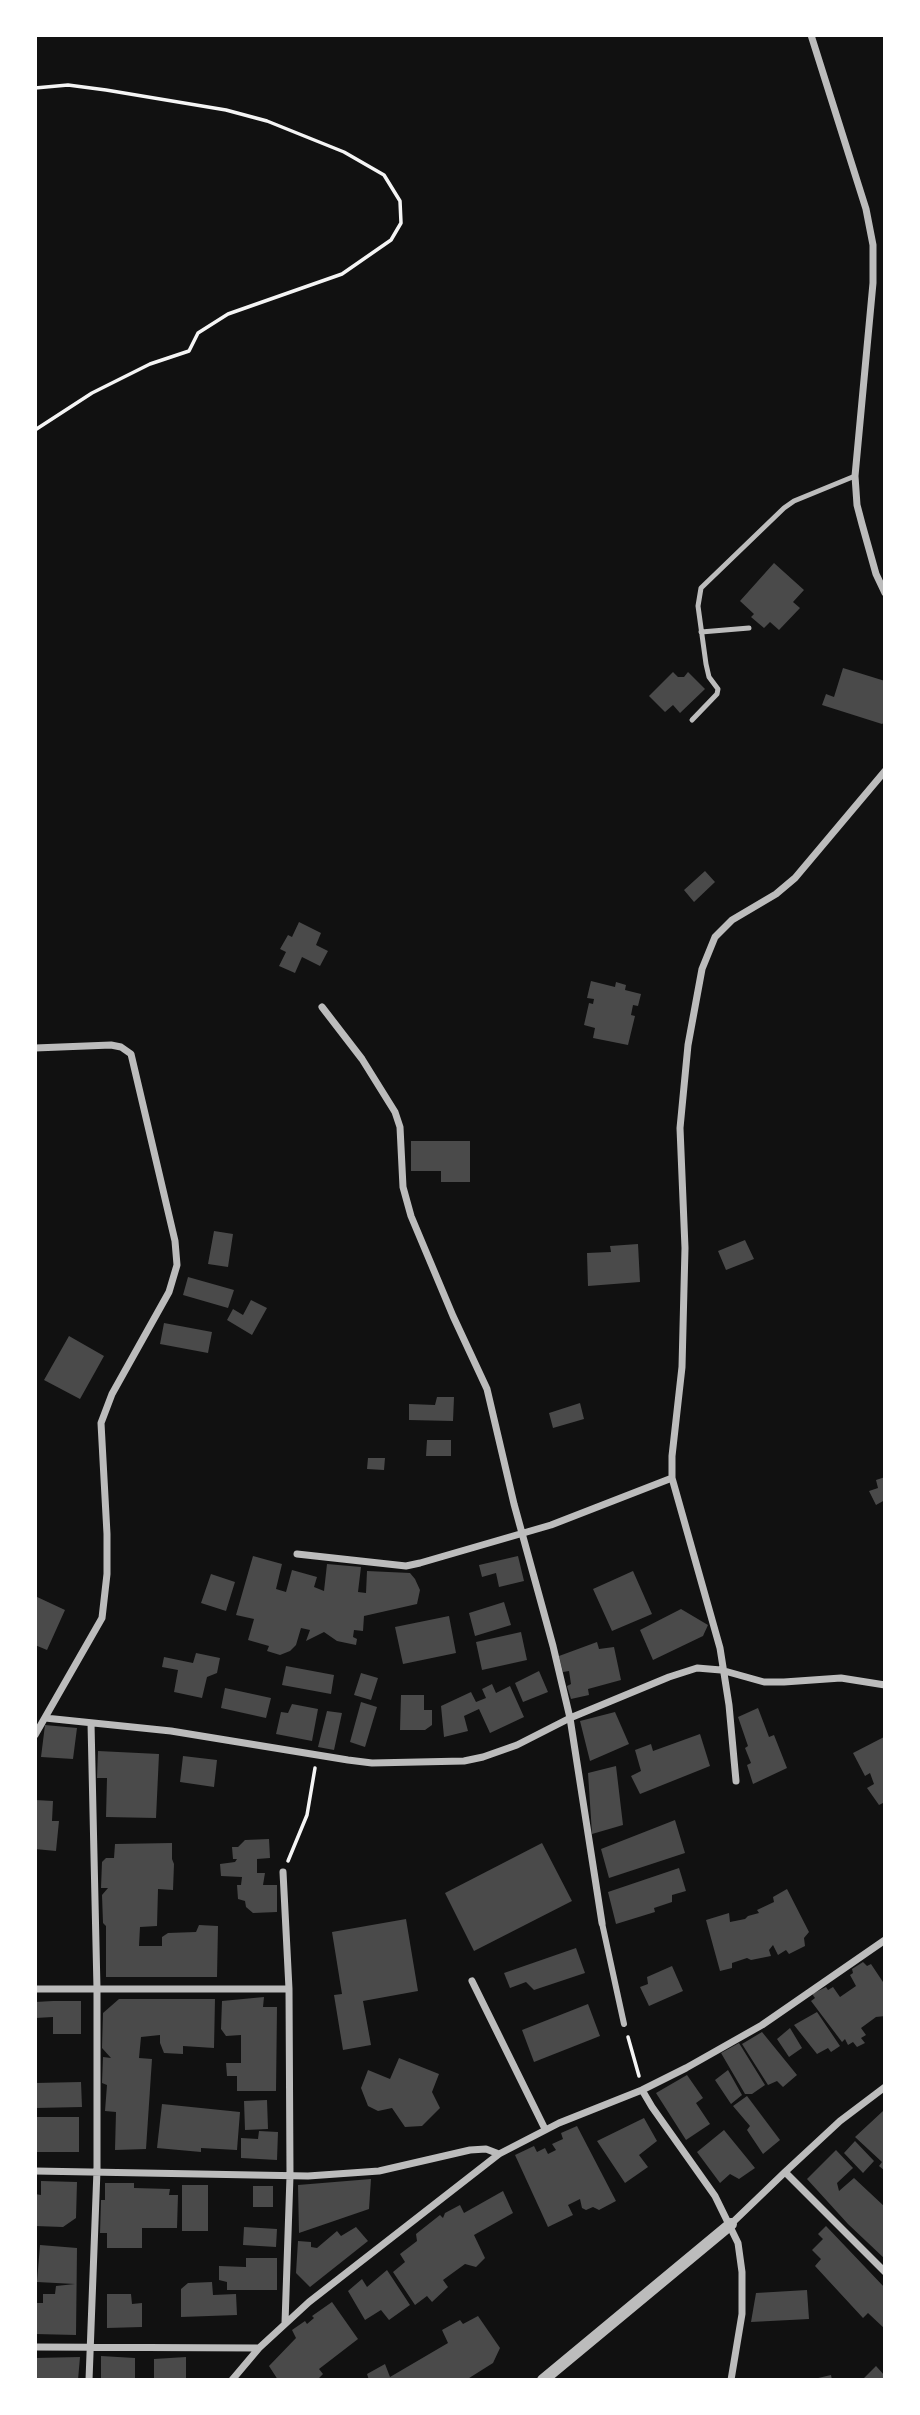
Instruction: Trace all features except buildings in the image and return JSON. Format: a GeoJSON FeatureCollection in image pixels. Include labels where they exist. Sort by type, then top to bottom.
{"type":"FeatureCollection","features":[{"type":"Feature","properties":{"kind":"street"},"geometry":{"type":"LineString","coordinates":[[811,35],[866,209],[873,244],[873,284],[855,476],[857,505],[876,574],[885,593]]}},
{"type":"Feature","properties":{"kind":"street"},"geometry":{"type":"LineString","coordinates":[[736,1781],[725,1671],[672,1478],[682,1367],[685,1262],[679,1157],[688,1045],[705,959],[719,931],[732,920],[776,894],[795,878],[885,771]]}},
{"type":"Feature","properties":{"kind":"street"},"geometry":{"type":"LineString","coordinates":[[322,1007],[362,1059],[395,1112],[400,1127],[403,1187],[411,1216],[447,1304],[487,1389],[569,1718],[602,1923],[624,2024]]}},
{"type":"Feature","properties":{"kind":"street"},"geometry":{"type":"LineString","coordinates":[[35,1048],[111,1045],[121,1047],[131,1054],[173,1229],[177,1265],[169,1292],[103,1416],[100,1435],[107,1555],[102,1618],[35,1735]]}},
{"type":"Feature","properties":{"kind":"street"},"geometry":{"type":"LineString","coordinates":[[297,1553],[406,1566],[442,1559],[586,1513],[672,1478]]}},
{"type":"Feature","properties":{"kind":"street"},"geometry":{"type":"LineString","coordinates":[[45,1718],[184,1733],[372,1762],[464,1761],[483,1758],[517,1745],[569,1718],[684,1672],[711,1668],[764,1682],[841,1678],[885,1685]]}},
{"type":"Feature","properties":{"kind":"street"},"geometry":{"type":"LineString","coordinates":[[89,2380],[97,2171],[97,1989],[91,1723]]}},
{"type":"Feature","properties":{"kind":"street"},"geometry":{"type":"LineString","coordinates":[[283,1872],[289,1989],[290,2176],[285,2323]]}},
{"type":"Feature","properties":{"kind":"street"},"geometry":{"type":"LineString","coordinates":[[232,2380],[259,2348],[309,2302],[499,2154],[545,2129],[642,2090],[686,2068],[762,2025],[885,1940]]}},
{"type":"Feature","properties":{"kind":"street"},"geometry":{"type":"LineString","coordinates":[[472,1981],[545,2129]]}},
{"type":"Feature","properties":{"kind":"street"},"geometry":{"type":"LineString","coordinates":[[35,1989],[289,1989]]}},
{"type":"Feature","properties":{"kind":"street"},"geometry":{"type":"LineString","coordinates":[[642,2090],[715,2196],[731,2224],[740,2253],[742,2301],[732,2380]]}},
{"type":"Feature","properties":{"kind":"street"},"geometry":{"type":"LineString","coordinates":[[542,2380],[731,2224],[826,2134],[883,2090]]}},
{"type":"Feature","properties":{"kind":"street"},"geometry":{"type":"LineString","coordinates":[[35,2171],[290,2176],[379,2171],[470,2150],[486,2149],[499,2154]]}},
{"type":"Feature","properties":{"kind":"street"},"geometry":{"type":"LineString","coordinates":[[785,2172],[885,2273]]}},
{"type":"Feature","properties":{"kind":"street"},"geometry":{"type":"LineString","coordinates":[[35,2347],[259,2348]]}},
{"type":"Feature","properties":{"kind":"lane"},"geometry":{"type":"LineString","coordinates":[[692,720],[717,694],[718,689],[707,672],[701,632],[701,588],[794,501],[855,476]]}},
{"type":"Feature","properties":{"kind":"lane"},"geometry":{"type":"LineString","coordinates":[[701,632],[749,628]]}},
{"type":"Feature","properties":{"kind":"path"},"geometry":{"type":"LineString","coordinates":[[35,88],[68,85],[106,89],[226,110],[267,121],[344,152],[384,175],[400,201],[401,223],[391,240],[342,274],[228,314],[198,333],[189,351],[150,364],[92,393],[35,430]]}},
{"type":"Feature","properties":{"kind":"path"},"geometry":{"type":"LineString","coordinates":[[283,1872],[307,1815],[317,1755]]}},
{"type":"Feature","properties":{"kind":"path"},"geometry":{"type":"LineString","coordinates":[[624,2024],[642,2090]]}}]}
